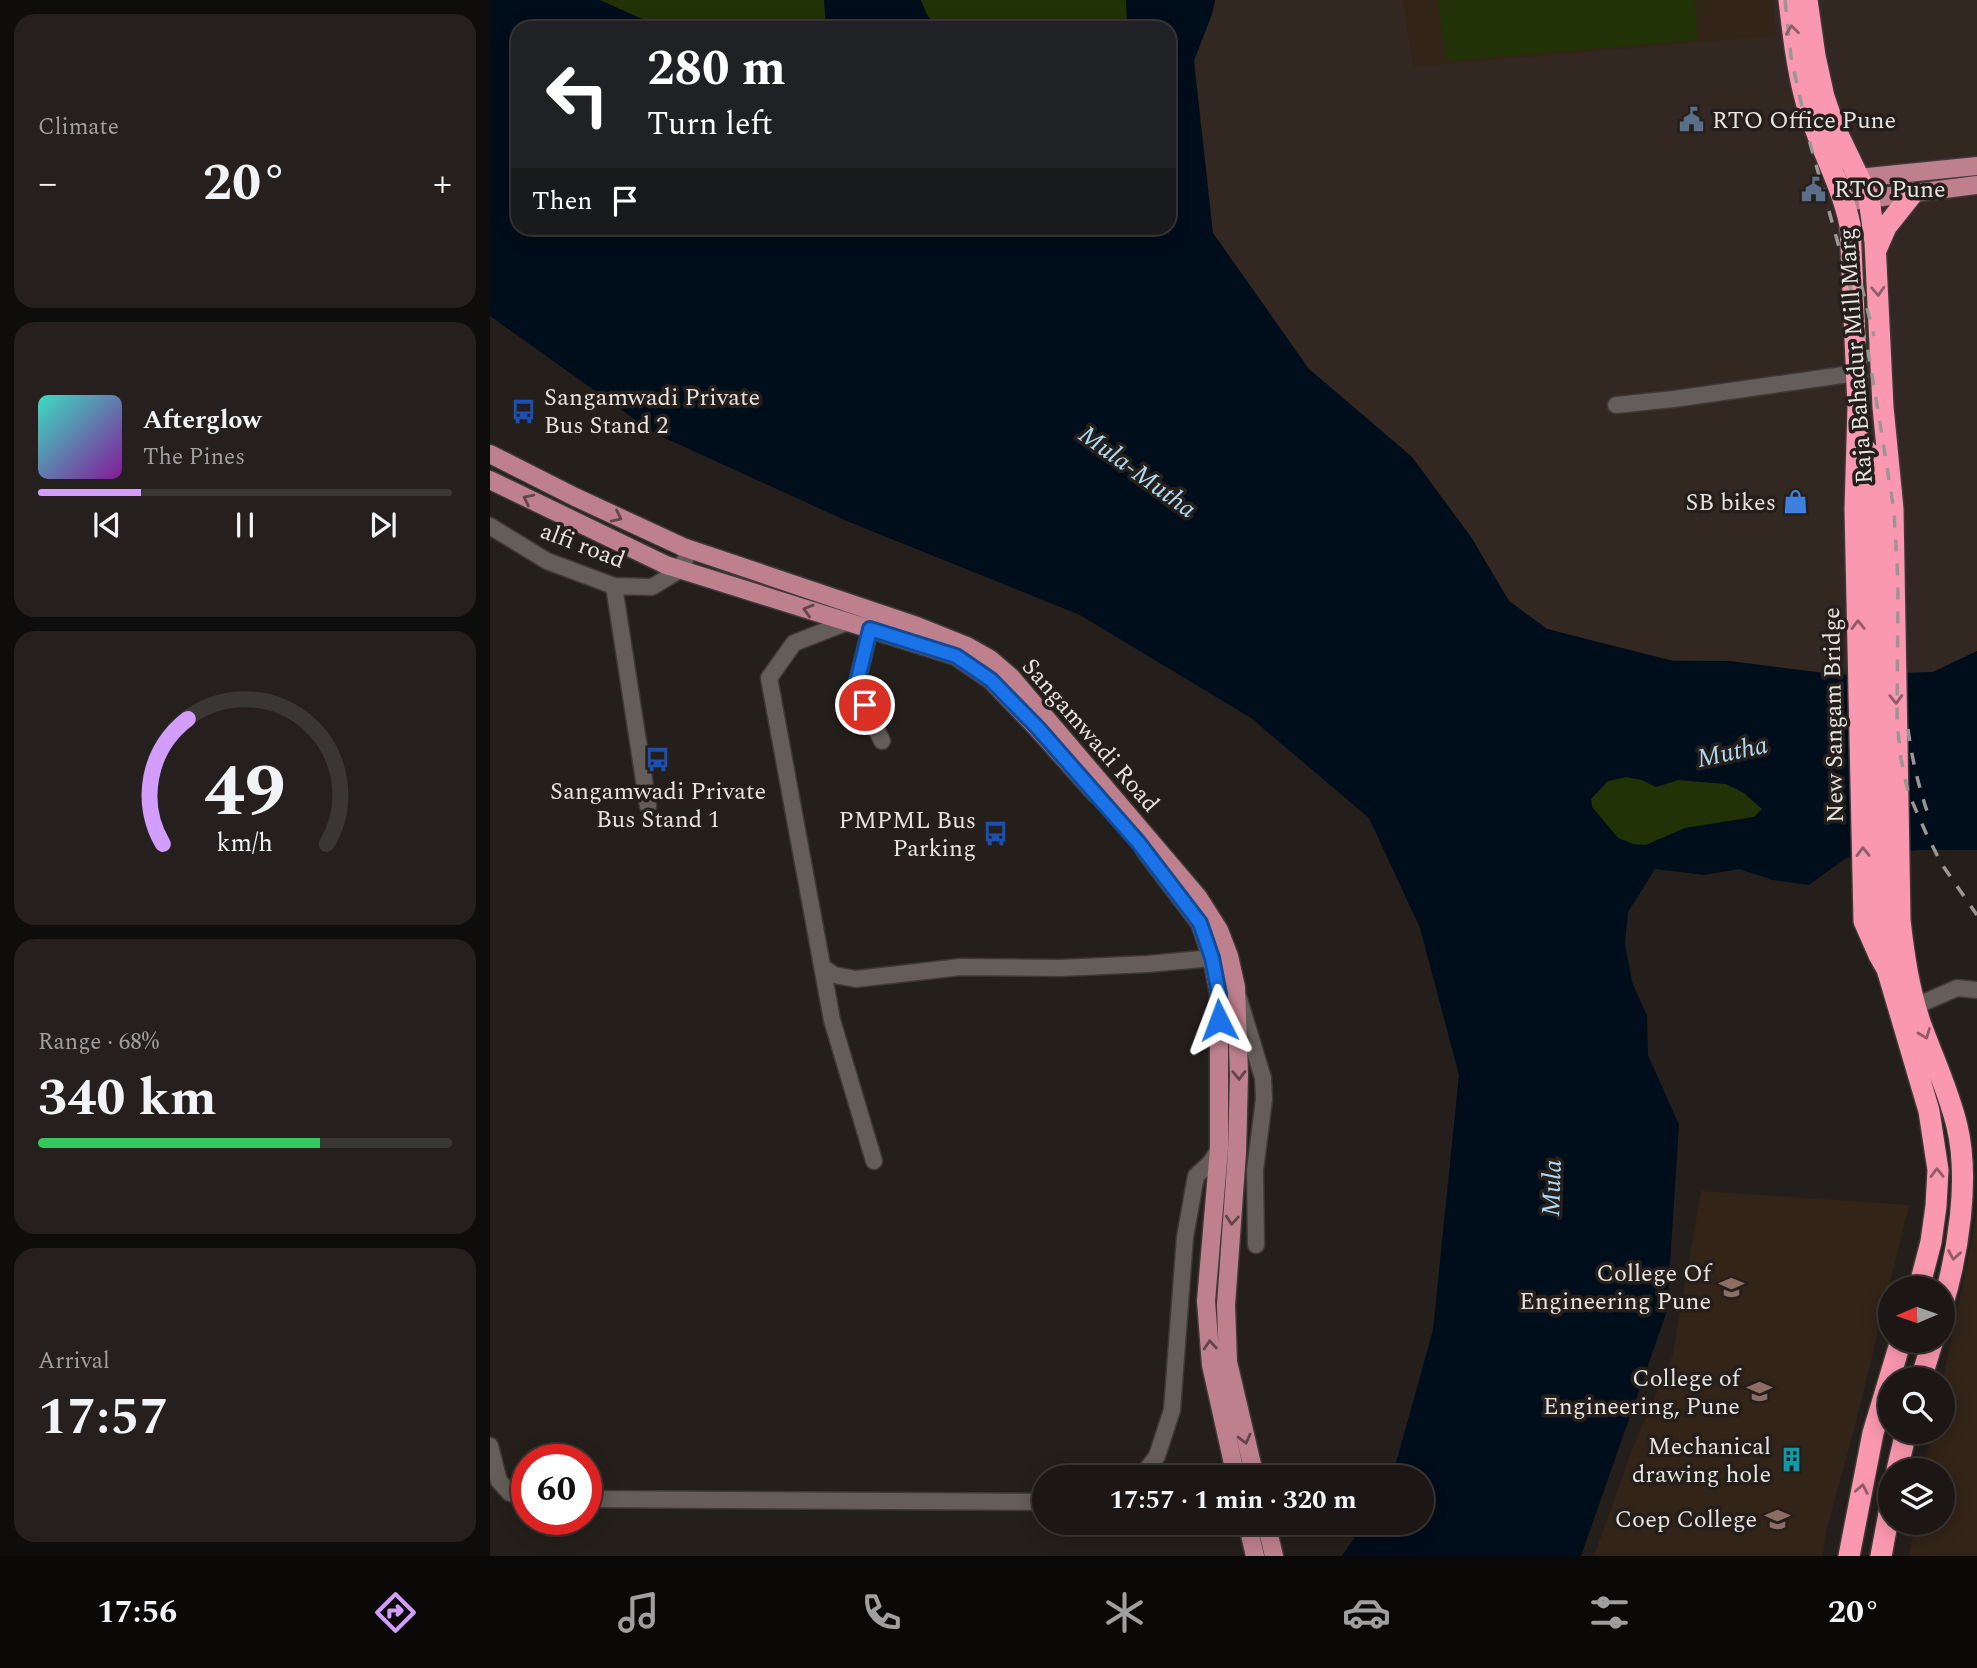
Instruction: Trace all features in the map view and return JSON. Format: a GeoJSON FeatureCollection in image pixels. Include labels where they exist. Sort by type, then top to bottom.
{"type":"FeatureCollection","features":[{"type":"Feature","properties":{"kind":"highway","name":"Raja Bahadur Mill Marg"},"geometry":{"type":"LineString","coordinates":[[1788,0],[1796,60],[1806,103],[1844,202],[1850,225],[1858,407],[1875,509]]}},
{"type":"Feature","properties":{"kind":"highway","name":"Raja Bahadur Mill Marg"},"geometry":{"type":"LineString","coordinates":[[1807,0],[1824,97],[1869,199],[1875,250],[1883,407],[1875,509]]}},
{"type":"Feature","properties":{"kind":"highway"},"geometry":{"type":"LineString","coordinates":[[1875,250],[1886,227],[1913,194]]}},
{"type":"Feature","properties":{"kind":"highway","name":"Raja Bahadur Mill Marg"},"geometry":{"type":"LineString","coordinates":[[1857,373],[1879,466]]}},
{"type":"Feature","properties":{"kind":"highway"},"geometry":{"type":"LineString","coordinates":[[1875,509],[1882,920],[1879,955],[1887,968],[1929,1111],[1938,1170],[1931,1241],[1922,1276]]}},
{"type":"Feature","properties":{"kind":"highway","name":"New Sangam Bridge"},"geometry":{"type":"LineString","coordinates":[[1875,509],[1882,920]]}},
{"type":"Feature","properties":{"kind":"highway"},"geometry":{"type":"LineString","coordinates":[[1882,920],[1907,975],[1958,1127],[1963,1169],[1962,1210],[1949,1276]]}},
{"type":"Feature","properties":{"kind":"highway"},"geometry":{"type":"LineString","coordinates":[[1849,1556],[1873,1433],[1897,1353]]}},
{"type":"Feature","properties":{"kind":"highway"},"geometry":{"type":"LineString","coordinates":[[1881,1556],[1885,1535]]}},
{"type":"Feature","properties":{"kind":"main road"},"geometry":{"type":"LineString","coordinates":[[1836,180],[1977,166]]}},
{"type":"Feature","properties":{"kind":"main road"},"geometry":{"type":"LineString","coordinates":[[1844,202],[1977,185]]}},
{"type":"Feature","properties":{"kind":"main road","name":"Sangamwadi Road"},"geometry":{"type":"LineString","coordinates":[[490,454],[690,550],[918,626],[967,646],[990,659],[1011,677],[1183,877],[1219,930],[1239,1075],[1237,1152],[1226,1305],[1228,1362],[1252,1465]]}},
{"type":"Feature","properties":{"kind":"main road","name":"Sangamwadi Road"},"geometry":{"type":"LineString","coordinates":[[490,480],[680,570],[956,656],[991,680],[1037,727],[1149,855],[1200,923],[1221,957]]}},
{"type":"Feature","properties":{"kind":"main road"},"geometry":{"type":"LineString","coordinates":[[1227,991],[1219,1149],[1206,1301],[1211,1365],[1233,1465]]}},
{"type":"Feature","properties":{"kind":"main road"},"geometry":{"type":"LineString","coordinates":[[1250,1535],[1255,1556]]}},
{"type":"Feature","properties":{"kind":"main road"},"geometry":{"type":"LineString","coordinates":[[1269,1535],[1274,1556]]}},
{"type":"Feature","properties":{"kind":"street"},"geometry":{"type":"LineString","coordinates":[[1616,405],[1857,373]]}},
{"type":"Feature","properties":{"kind":"street","name":"alfi road"},"geometry":{"type":"LineString","coordinates":[[490,526],[547,561],[614,586],[652,587],[680,570]]}},
{"type":"Feature","properties":{"kind":"street"},"geometry":{"type":"LineString","coordinates":[[680,570],[690,550]]}},
{"type":"Feature","properties":{"kind":"street"},"geometry":{"type":"LineString","coordinates":[[614,586],[648,806]]}},
{"type":"Feature","properties":{"kind":"street"},"geometry":{"type":"LineString","coordinates":[[848,622],[794,643],[769,678],[832,1020],[873,1161]]}},
{"type":"Feature","properties":{"kind":"street"},"geometry":{"type":"LineString","coordinates":[[870,629],[856,687],[882,741]]}},
{"type":"Feature","properties":{"kind":"street"},"geometry":{"type":"LineString","coordinates":[[824,968],[834,975],[856,979],[961,967],[1060,968],[1221,957]]}},
{"type":"Feature","properties":{"kind":"street"},"geometry":{"type":"LineString","coordinates":[[1916,1006],[1957,988],[1977,989]]}},
{"type":"Feature","properties":{"kind":"street"},"geometry":{"type":"LineString","coordinates":[[1227,991],[1263,1078],[1264,1099],[1255,1170],[1256,1245]]}},
{"type":"Feature","properties":{"kind":"street"},"geometry":{"type":"LineString","coordinates":[[1150,1465],[1157,1456],[1172,1410],[1185,1237],[1196,1176],[1211,1162],[1219,1149]]}},
{"type":"Feature","properties":{"kind":"street"},"geometry":{"type":"LineString","coordinates":[[490,1447],[499,1481],[511,1493]]}},
{"type":"Feature","properties":{"kind":"street"},"geometry":{"type":"LineString","coordinates":[[602,1499],[1032,1502]]}},
{"type":"Feature","properties":{"kind":"shaded area"},"geometry":{"type":"Polygon","coordinates":[[[538,0],[1977,0],[1977,651],[1933,672],[1840,675],[1729,661],[1670,660],[1547,629],[1509,601],[1471,537],[1412,457],[1309,369],[1176,235],[1176,21],[582,21],[538,0]]]}},
{"type":"Feature","properties":{"kind":"shaded area"},"geometry":{"type":"Polygon","coordinates":[[[1403,0],[1773,0],[1776,36],[1413,67],[1403,0]]]}},
{"type":"Feature","properties":{"kind":"shaded area","name":"College of Engineering, Pune"},"geometry":{"type":"Polygon","coordinates":[[[1701,1191],[1909,1205],[1892,1276],[1878,1276],[1878,1332],[1826,1532],[1823,1556],[1594,1556],[1632,1450],[1673,1354],[1701,1191]]]}},
{"type":"Feature","properties":{"kind":"shaded area"},"geometry":{"type":"Polygon","coordinates":[[[1977,1206],[1977,1556],[1909,1556],[1913,1535],[1955,1535],[1955,1458],[1927,1458],[1929,1444],[1955,1444],[1955,1367],[1945,1367],[1948,1353],[1955,1353],[1955,1321],[1977,1206]]]}},
{"type":"Feature","properties":{"kind":"green space"},"geometry":{"type":"Polygon","coordinates":[[[600,0],[824,0],[826,21],[646,21],[600,0]]]}},
{"type":"Feature","properties":{"kind":"green space"},"geometry":{"type":"Polygon","coordinates":[[[921,0],[1126,0],[1127,21],[932,21],[921,0]]]}},
{"type":"Feature","properties":{"kind":"green space"},"geometry":{"type":"Polygon","coordinates":[[[1438,0],[1695,0],[1698,40],[1446,61],[1438,0]]]}},
{"type":"Feature","properties":{"kind":"green space"},"geometry":{"type":"Polygon","coordinates":[[[1626,777],[1657,787],[1678,780],[1726,784],[1744,793],[1763,809],[1754,817],[1685,828],[1646,845],[1633,844],[1618,838],[1592,807],[1591,799],[1607,781],[1626,777]]]}},
{"type":"Feature","properties":{"kind":"water"},"geometry":{"type":"Polygon","coordinates":[[[490,0],[600,0],[646,21],[511,21],[511,235],[1176,235],[1176,21],[1127,21],[1126,0],[1215,0],[1194,61],[1213,233],[1309,369],[1412,457],[1471,537],[1509,601],[1547,629],[1673,661],[1729,661],[1840,675],[1933,672],[1977,651],[1977,850],[1919,850],[1846,858],[1809,885],[1773,880],[1739,869],[1704,875],[1655,869],[1628,912],[1625,944],[1632,982],[1647,1016],[1648,1055],[1679,1125],[1667,1311],[1581,1556],[1342,1556],[1356,1535],[1434,1535],[1434,1465],[1395,1465],[1433,1330],[1459,1075],[1420,928],[1369,818],[1251,718],[1080,615],[849,522],[654,433],[490,316],[490,0]],[[1626,777],[1608,781],[1591,799],[1592,807],[1618,838],[1633,844],[1646,845],[1685,828],[1754,817],[1762,809],[1744,793],[1726,784],[1678,780],[1656,787],[1642,780],[1626,777]]]}},
{"type":"Feature","properties":{"kind":"water"},"geometry":{"type":"Polygon","coordinates":[[[824,0],[921,0],[932,21],[826,21],[824,0]]]}},
{"type":"Feature","properties":{"kind":"railway"},"geometry":{"type":"LineString","coordinates":[[1785,0],[1791,57],[1810,143],[1868,351],[1894,511],[1898,582],[1897,722],[1901,759],[1908,792],[1926,833],[1941,863],[1977,915]]}},
{"type":"Feature","properties":{"kind":"railway"},"geometry":{"type":"LineString","coordinates":[[1847,239],[1874,336]]}},
{"type":"Feature","properties":{"kind":"railway"},"geometry":{"type":"LineString","coordinates":[[1908,729],[1916,774],[1929,817]]}},
{"type":"Feature","properties":{"kind":"place","name":"RTO Office Pune"},"geometry":{"type":"Point","coordinates":[1692,120]}},
{"type":"Feature","properties":{"kind":"place","name":"RTO Pune"},"geometry":{"type":"Point","coordinates":[1814,189]}},
{"type":"Feature","properties":{"kind":"place","name":"Sangamwadi Private Bus Stand 2"},"geometry":{"type":"Point","coordinates":[524,411]}},
{"type":"Feature","properties":{"kind":"place","name":"SB bikes"},"geometry":{"type":"Point","coordinates":[1796,502]}},
{"type":"Feature","properties":{"kind":"place","name":"Sangamwadi Private Bus Stand 1"},"geometry":{"type":"Point","coordinates":[658,760]}},
{"type":"Feature","properties":{"kind":"place","name":"PMPML Bus Parking"},"geometry":{"type":"Point","coordinates":[996,834]}},
{"type":"Feature","properties":{"kind":"place","name":"College Of Engineering Pune"},"geometry":{"type":"Point","coordinates":[1731,1287]}},
{"type":"Feature","properties":{"kind":"place","name":"College of Engineering, Pune"},"geometry":{"type":"Point","coordinates":[1760,1392]}},
{"type":"Feature","properties":{"kind":"place","name":"Mechanical drawing hole"},"geometry":{"type":"Point","coordinates":[1791,1460]}},
{"type":"Feature","properties":{"kind":"place","name":"Coep College"},"geometry":{"type":"Point","coordinates":[1777,1519]}},
{"type":"Feature","properties":{"kind":"route"},"geometry":{"type":"LineString","coordinates":[[865,705],[856,687],[870,629],[956,656],[991,680],[1037,727],[1138,842],[1200,923],[1212,958],[1219,994],[1219,1020]]}},
{"type":"Feature","properties":{"kind":"water label","name":"Mula-Mutha"},"geometry":{"type":"Point","coordinates":[1138,471]}},
{"type":"Feature","properties":{"kind":"water label","name":"Mutha"},"geometry":{"type":"Point","coordinates":[1732,751]}},
{"type":"Feature","properties":{"kind":"water label","name":"Mula"},"geometry":{"type":"Point","coordinates":[1551,1188]}}]}
